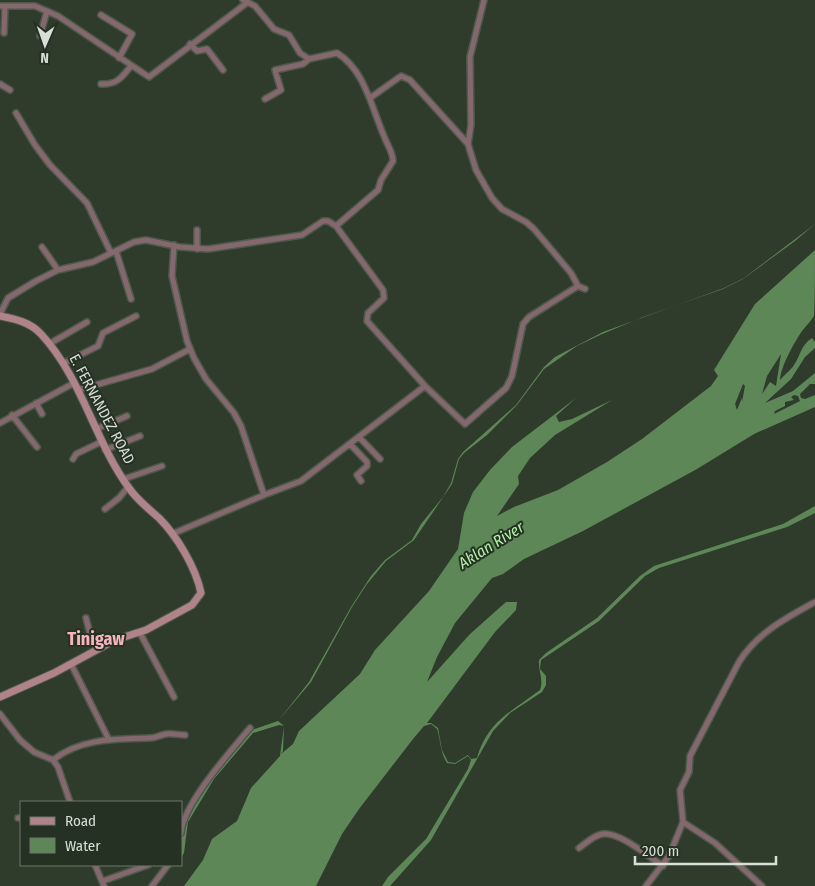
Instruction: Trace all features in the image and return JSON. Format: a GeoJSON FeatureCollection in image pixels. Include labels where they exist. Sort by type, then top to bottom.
{"type":"FeatureCollection","features":[{"type":"Feature","properties":{"kind":"street"},"geometry":{"type":"LineString","coordinates":[[468,144],[471,125],[470,57],[484,0]]}},
{"type":"Feature","properties":{"kind":"street"},"geometry":{"type":"LineString","coordinates":[[4,33],[3,6],[35,6],[58,16],[143,75],[154,75],[190,44],[247,1],[259,10],[274,29],[289,35],[300,53],[309,59]]}},
{"type":"Feature","properties":{"kind":"street"},"geometry":{"type":"LineString","coordinates":[[40,36],[47,11]]}},
{"type":"Feature","properties":{"kind":"street"},"geometry":{"type":"LineString","coordinates":[[101,15],[132,34],[119,58]]}},
{"type":"Feature","properties":{"kind":"street"},"geometry":{"type":"LineString","coordinates":[[190,44],[197,51],[207,49],[223,70]]}},
{"type":"Feature","properties":{"kind":"street"},"geometry":{"type":"LineString","coordinates":[[264,99],[281,90],[275,70],[303,64],[309,59],[334,53],[339,54],[353,70],[370,98],[394,161],[381,180],[378,190],[336,226]]}},
{"type":"Feature","properties":{"kind":"street"},"geometry":{"type":"LineString","coordinates":[[101,84],[111,84],[118,81],[131,66]]}},
{"type":"Feature","properties":{"kind":"street"},"geometry":{"type":"LineString","coordinates":[[370,98],[398,78],[405,76],[468,144],[476,170],[492,198],[502,209],[526,222],[534,229],[571,273],[578,286],[585,289]]}},
{"type":"Feature","properties":{"kind":"street"},"geometry":{"type":"LineString","coordinates":[[0,84],[10,90]]}},
{"type":"Feature","properties":{"kind":"street"},"geometry":{"type":"LineString","coordinates":[[16,113],[35,145],[50,165],[86,203],[114,252],[131,299]]}},
{"type":"Feature","properties":{"kind":"street"},"geometry":{"type":"LineString","coordinates":[[0,315],[8,298],[22,288],[58,270],[93,262],[140,240],[197,249],[220,248],[302,235],[323,221],[328,221],[336,226],[384,290],[384,298],[368,313],[368,321],[425,386],[465,424],[506,388],[512,376],[523,324],[530,317],[578,286]]}},
{"type":"Feature","properties":{"kind":"street"},"geometry":{"type":"LineString","coordinates":[[197,230],[197,249]]}},
{"type":"Feature","properties":{"kind":"street"},"geometry":{"type":"LineString","coordinates":[[174,245],[172,276],[190,349],[206,379],[234,412],[241,426],[264,495]]}},
{"type":"Feature","properties":{"kind":"street"},"geometry":{"type":"LineString","coordinates":[[42,247],[58,270]]}},
{"type":"Feature","properties":{"kind":"street","name":"E. FERNANDEZ ROAD"},"geometry":{"type":"LineString","coordinates":[[0,315],[35,327],[64,363],[105,450],[128,487],[172,534],[199,581],[201,593],[192,605],[140,633],[115,640],[71,664],[0,697]]}},
{"type":"Feature","properties":{"kind":"street"},"geometry":{"type":"LineString","coordinates":[[64,363],[98,346],[103,334],[136,316]]}},
{"type":"Feature","properties":{"kind":"street"},"geometry":{"type":"LineString","coordinates":[[49,344],[87,322]]}},
{"type":"Feature","properties":{"kind":"street"},"geometry":{"type":"LineString","coordinates":[[78,390],[152,369],[190,349]]}},
{"type":"Feature","properties":{"kind":"street"},"geometry":{"type":"LineString","coordinates":[[0,422],[74,383]]}},
{"type":"Feature","properties":{"kind":"street"},"geometry":{"type":"LineString","coordinates":[[172,534],[301,481],[425,386]]}},
{"type":"Feature","properties":{"kind":"street"},"geometry":{"type":"LineString","coordinates":[[36,403],[42,414]]}},
{"type":"Feature","properties":{"kind":"street"},"geometry":{"type":"LineString","coordinates":[[12,416],[37,447]]}},
{"type":"Feature","properties":{"kind":"street"},"geometry":{"type":"LineString","coordinates":[[96,429],[127,416]]}},
{"type":"Feature","properties":{"kind":"street"},"geometry":{"type":"LineString","coordinates":[[105,450],[140,436]]}},
{"type":"Feature","properties":{"kind":"street"},"geometry":{"type":"LineString","coordinates":[[360,437],[380,460]]}},
{"type":"Feature","properties":{"kind":"street"},"geometry":{"type":"LineString","coordinates":[[73,458],[76,454],[101,442]]}},
{"type":"Feature","properties":{"kind":"street"},"geometry":{"type":"LineString","coordinates":[[351,444],[366,462],[366,466],[360,470],[358,475],[361,481]]}},
{"type":"Feature","properties":{"kind":"street"},"geometry":{"type":"LineString","coordinates":[[124,479],[162,466]]}},
{"type":"Feature","properties":{"kind":"street"},"geometry":{"type":"LineString","coordinates":[[105,509],[119,498],[128,487]]}},
{"type":"Feature","properties":{"kind":"street"},"geometry":{"type":"LineString","coordinates":[[646,886],[670,856],[683,822],[680,790],[689,772],[690,756],[739,662],[747,650],[772,627],[815,602]]}},
{"type":"Feature","properties":{"kind":"street"},"geometry":{"type":"LineString","coordinates":[[86,618],[90,634],[99,648]]}},
{"type":"Feature","properties":{"kind":"street"},"geometry":{"type":"LineString","coordinates":[[140,633],[174,697]]}},
{"type":"Feature","properties":{"kind":"street"},"geometry":{"type":"LineString","coordinates":[[71,664],[109,740]]}},
{"type":"Feature","properties":{"kind":"street"},"geometry":{"type":"LineString","coordinates":[[0,714],[20,740],[34,752],[53,760],[58,767],[70,801]]}},
{"type":"Feature","properties":{"kind":"street"},"geometry":{"type":"LineString","coordinates":[[182,823],[206,783],[250,728]]}},
{"type":"Feature","properties":{"kind":"street"},"geometry":{"type":"LineString","coordinates":[[53,760],[62,753],[81,745],[109,740],[151,738],[166,734],[185,735]]}},
{"type":"Feature","properties":{"kind":"street"},"geometry":{"type":"LineString","coordinates":[[683,822],[715,844],[762,886]]}},
{"type":"Feature","properties":{"kind":"street"},"geometry":{"type":"LineString","coordinates":[[578,848],[596,836],[604,834],[623,840],[663,866]]}},
{"type":"Feature","properties":{"kind":"street"},"geometry":{"type":"LineString","coordinates":[[96,866],[104,883],[146,866]]}},
{"type":"Feature","properties":{"kind":"street"},"geometry":{"type":"LineString","coordinates":[[152,886],[167,866]]}},
{"type":"Feature","properties":{"kind":"water"},"geometry":{"type":"Polygon","coordinates":[[[815,224],[743,279],[723,289],[676,305],[724,288],[744,278],[815,224]]]}},
{"type":"Feature","properties":{"kind":"water","name":"Aklan River"},"geometry":{"type":"Polygon","coordinates":[[[815,250],[814,316],[792,348],[785,362],[780,380],[793,367],[803,347],[812,338],[815,342],[815,348],[805,357],[791,379],[765,403],[793,391],[815,373],[815,384],[810,384],[800,394],[801,398],[805,399],[815,395],[815,407],[754,434],[697,469],[583,531],[524,559],[503,574],[492,578],[455,623],[437,657],[427,682],[470,634],[506,602],[517,602],[516,610],[495,632],[427,723],[431,723],[438,728],[442,750],[448,762],[455,763],[468,755],[471,759],[477,758],[487,735],[494,726],[510,711],[540,690],[539,660],[546,653],[597,618],[640,576],[654,566],[783,524],[815,506],[815,513],[787,527],[659,568],[645,576],[599,621],[541,660],[540,669],[546,676],[546,685],[542,692],[510,713],[493,731],[431,840],[390,886],[382,886],[388,877],[426,839],[468,769],[471,760],[468,756],[455,764],[447,763],[442,751],[437,729],[431,724],[424,726],[359,809],[342,834],[316,886],[184,886],[203,860],[212,839],[237,821],[251,788],[280,756],[284,726],[283,751],[281,754],[293,744],[299,731],[360,674],[375,650],[429,591],[458,549],[464,513],[473,492],[490,470],[512,447],[576,398],[556,416],[559,422],[572,419],[612,400],[555,435],[530,458],[518,476],[519,484],[497,516],[514,507],[558,490],[607,462],[642,439],[711,386],[718,376],[714,370],[755,304],[815,250]],[[781,354],[767,376],[762,394],[770,382],[776,386],[781,354]],[[743,384],[735,404],[737,410],[742,398],[742,402],[745,386],[743,384]],[[794,395],[791,397],[794,400],[785,402],[785,406],[775,411],[774,414],[800,401],[798,396],[794,395]]]}},
{"type":"Feature","properties":{"kind":"water"},"geometry":{"type":"Polygon","coordinates":[[[635,320],[577,346],[544,369],[517,405],[487,435],[464,453],[459,459],[452,484],[414,540],[386,561],[367,584],[352,607],[311,682],[278,721],[309,682],[351,607],[371,576],[385,560],[412,540],[421,524],[443,497],[451,483],[458,459],[463,452],[516,405],[544,367],[555,357],[603,332],[635,320]]]}},
{"type":"Feature","properties":{"kind":"water"},"geometry":{"type":"Polygon","coordinates":[[[278,721],[284,726],[279,725],[253,733],[214,779],[188,822],[182,856],[182,831],[184,823],[194,802],[249,731],[278,721]]]}},
{"type":"Feature","properties":{"kind":"district","name":"Tinigaw"},"geometry":{"type":"Point","coordinates":[96,639]}}]}
